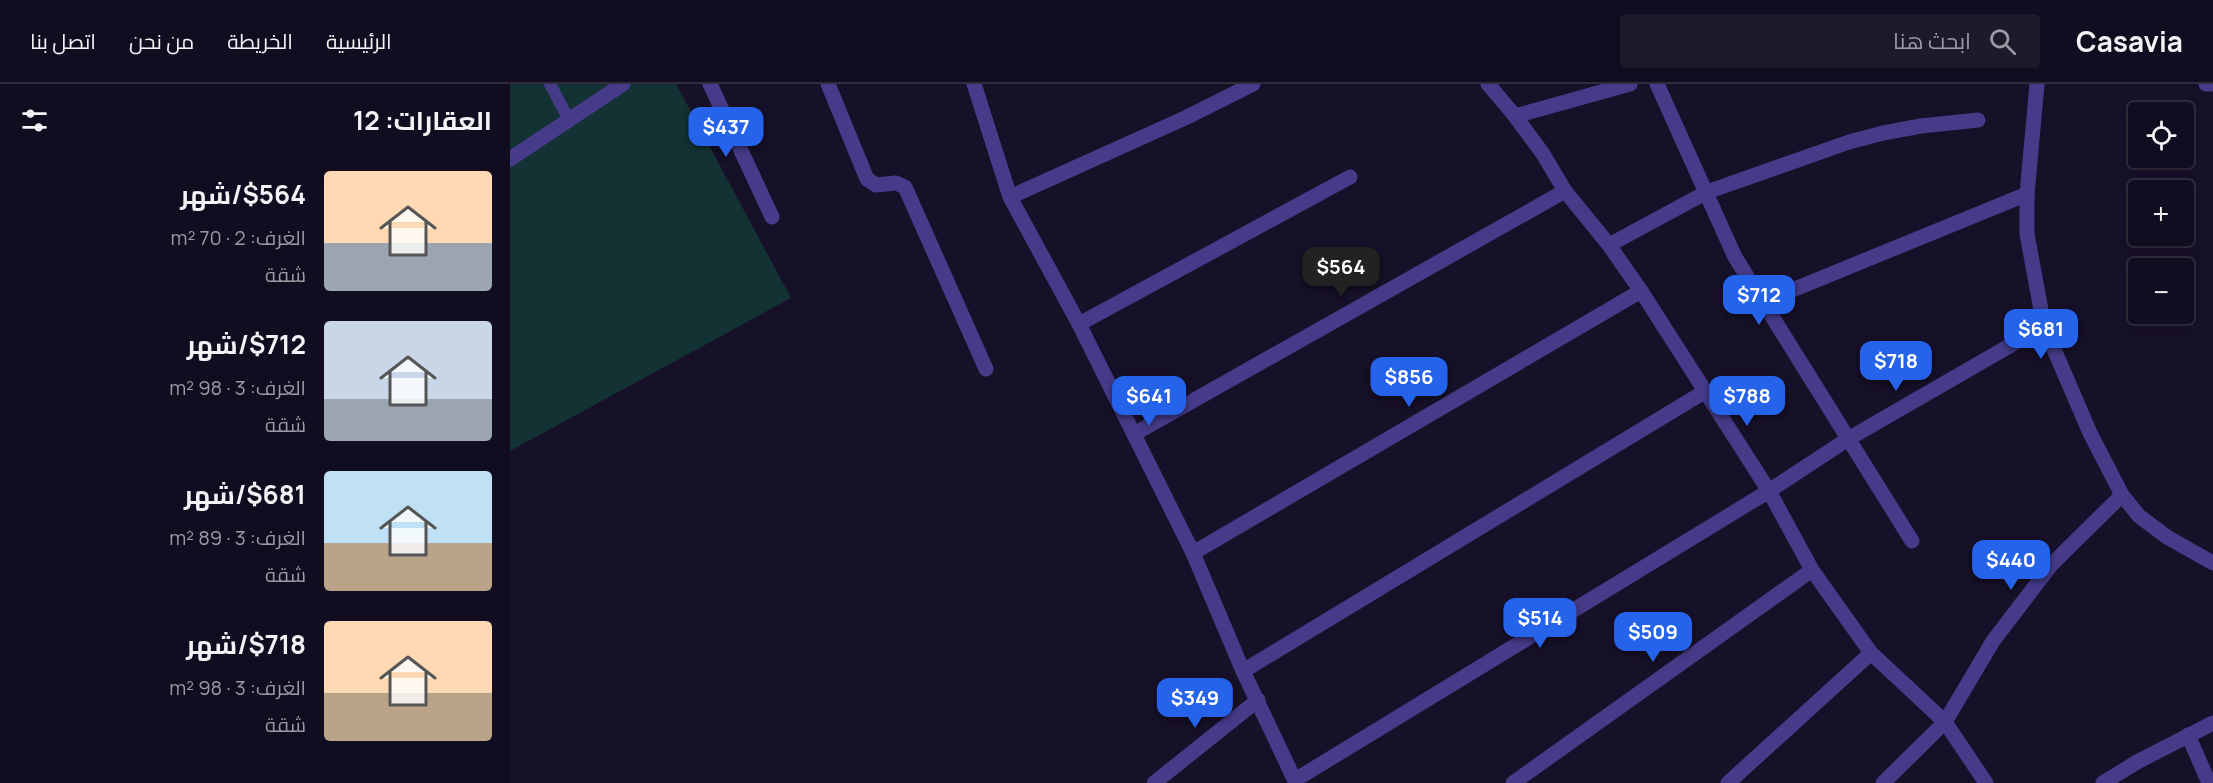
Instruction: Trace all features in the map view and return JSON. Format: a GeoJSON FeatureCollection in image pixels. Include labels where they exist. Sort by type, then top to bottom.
{"type":"FeatureCollection","features":[{"type":"Feature","properties":{"kind":"street"},"geometry":{"type":"LineString","coordinates":[[510,159],[623,84]]}},
{"type":"Feature","properties":{"kind":"street"},"geometry":{"type":"LineString","coordinates":[[710,84],[772,217]]}},
{"type":"Feature","properties":{"kind":"street"},"geometry":{"type":"LineString","coordinates":[[828,84],[867,178],[876,185],[896,183],[905,187],[986,369]]}},
{"type":"Feature","properties":{"kind":"street"},"geometry":{"type":"LineString","coordinates":[[974,84],[1010,197],[1079,324],[1193,553],[1243,670],[1295,781],[1769,491],[1848,439],[2044,326]]}},
{"type":"Feature","properties":{"kind":"street"},"geometry":{"type":"LineString","coordinates":[[1010,197],[1185,118],[1253,84]]}},
{"type":"Feature","properties":{"kind":"street"},"geometry":{"type":"LineString","coordinates":[[1488,84],[1515,116],[1543,154],[1565,191],[1609,245],[1641,291],[1769,491],[1812,570],[1871,653],[1945,722],[1986,783]]}},
{"type":"Feature","properties":{"kind":"street"},"geometry":{"type":"LineString","coordinates":[[1515,116],[1630,84]]}},
{"type":"Feature","properties":{"kind":"street"},"geometry":{"type":"LineString","coordinates":[[1657,84],[1735,256],[1912,541]]}},
{"type":"Feature","properties":{"kind":"street"},"geometry":{"type":"LineString","coordinates":[[2037,84],[2027,194],[2029,253],[2044,326],[2090,433],[2122,495],[2139,516],[2168,537],[2213,563]]}},
{"type":"Feature","properties":{"kind":"street"},"geometry":{"type":"LineString","coordinates":[[2206,84],[2213,84]]}},
{"type":"Feature","properties":{"kind":"street"},"geometry":{"type":"LineString","coordinates":[[1609,245],[1707,192],[1849,141],[1912,128],[1978,120]]}},
{"type":"Feature","properties":{"kind":"street"},"geometry":{"type":"LineString","coordinates":[[1079,324],[1350,177]]}},
{"type":"Feature","properties":{"kind":"street"},"geometry":{"type":"LineString","coordinates":[[1134,434],[1565,191]]}},
{"type":"Feature","properties":{"kind":"street"},"geometry":{"type":"LineString","coordinates":[[1763,302],[2027,194]]}},
{"type":"Feature","properties":{"kind":"street"},"geometry":{"type":"LineString","coordinates":[[1193,553],[1641,291]]}},
{"type":"Feature","properties":{"kind":"street"},"geometry":{"type":"LineString","coordinates":[[1243,670],[1704,392]]}},
{"type":"Feature","properties":{"kind":"street"},"geometry":{"type":"LineString","coordinates":[[1883,783],[1945,722],[1993,641],[2051,565],[2122,495]]}},
{"type":"Feature","properties":{"kind":"street"},"geometry":{"type":"LineString","coordinates":[[1513,783],[1812,570]]}},
{"type":"Feature","properties":{"kind":"street"},"geometry":{"type":"LineString","coordinates":[[1728,783],[1871,653]]}},
{"type":"Feature","properties":{"kind":"street"},"geometry":{"type":"LineString","coordinates":[[1154,783],[1258,700]]}},
{"type":"Feature","properties":{"kind":"street"},"geometry":{"type":"LineString","coordinates":[[2103,783],[2213,723]]}},
{"type":"Feature","properties":{"kind":"street"},"geometry":{"type":"LineString","coordinates":[[2188,735],[2209,783]]}},
{"type":"Feature","properties":{"kind":"lane"},"geometry":{"type":"LineString","coordinates":[[550,84],[569,120]]}},
{"type":"Feature","properties":{"kind":"green space"},"geometry":{"type":"Polygon","coordinates":[[[510,84],[676,84],[791,298],[510,451],[510,84]]]}}]}
